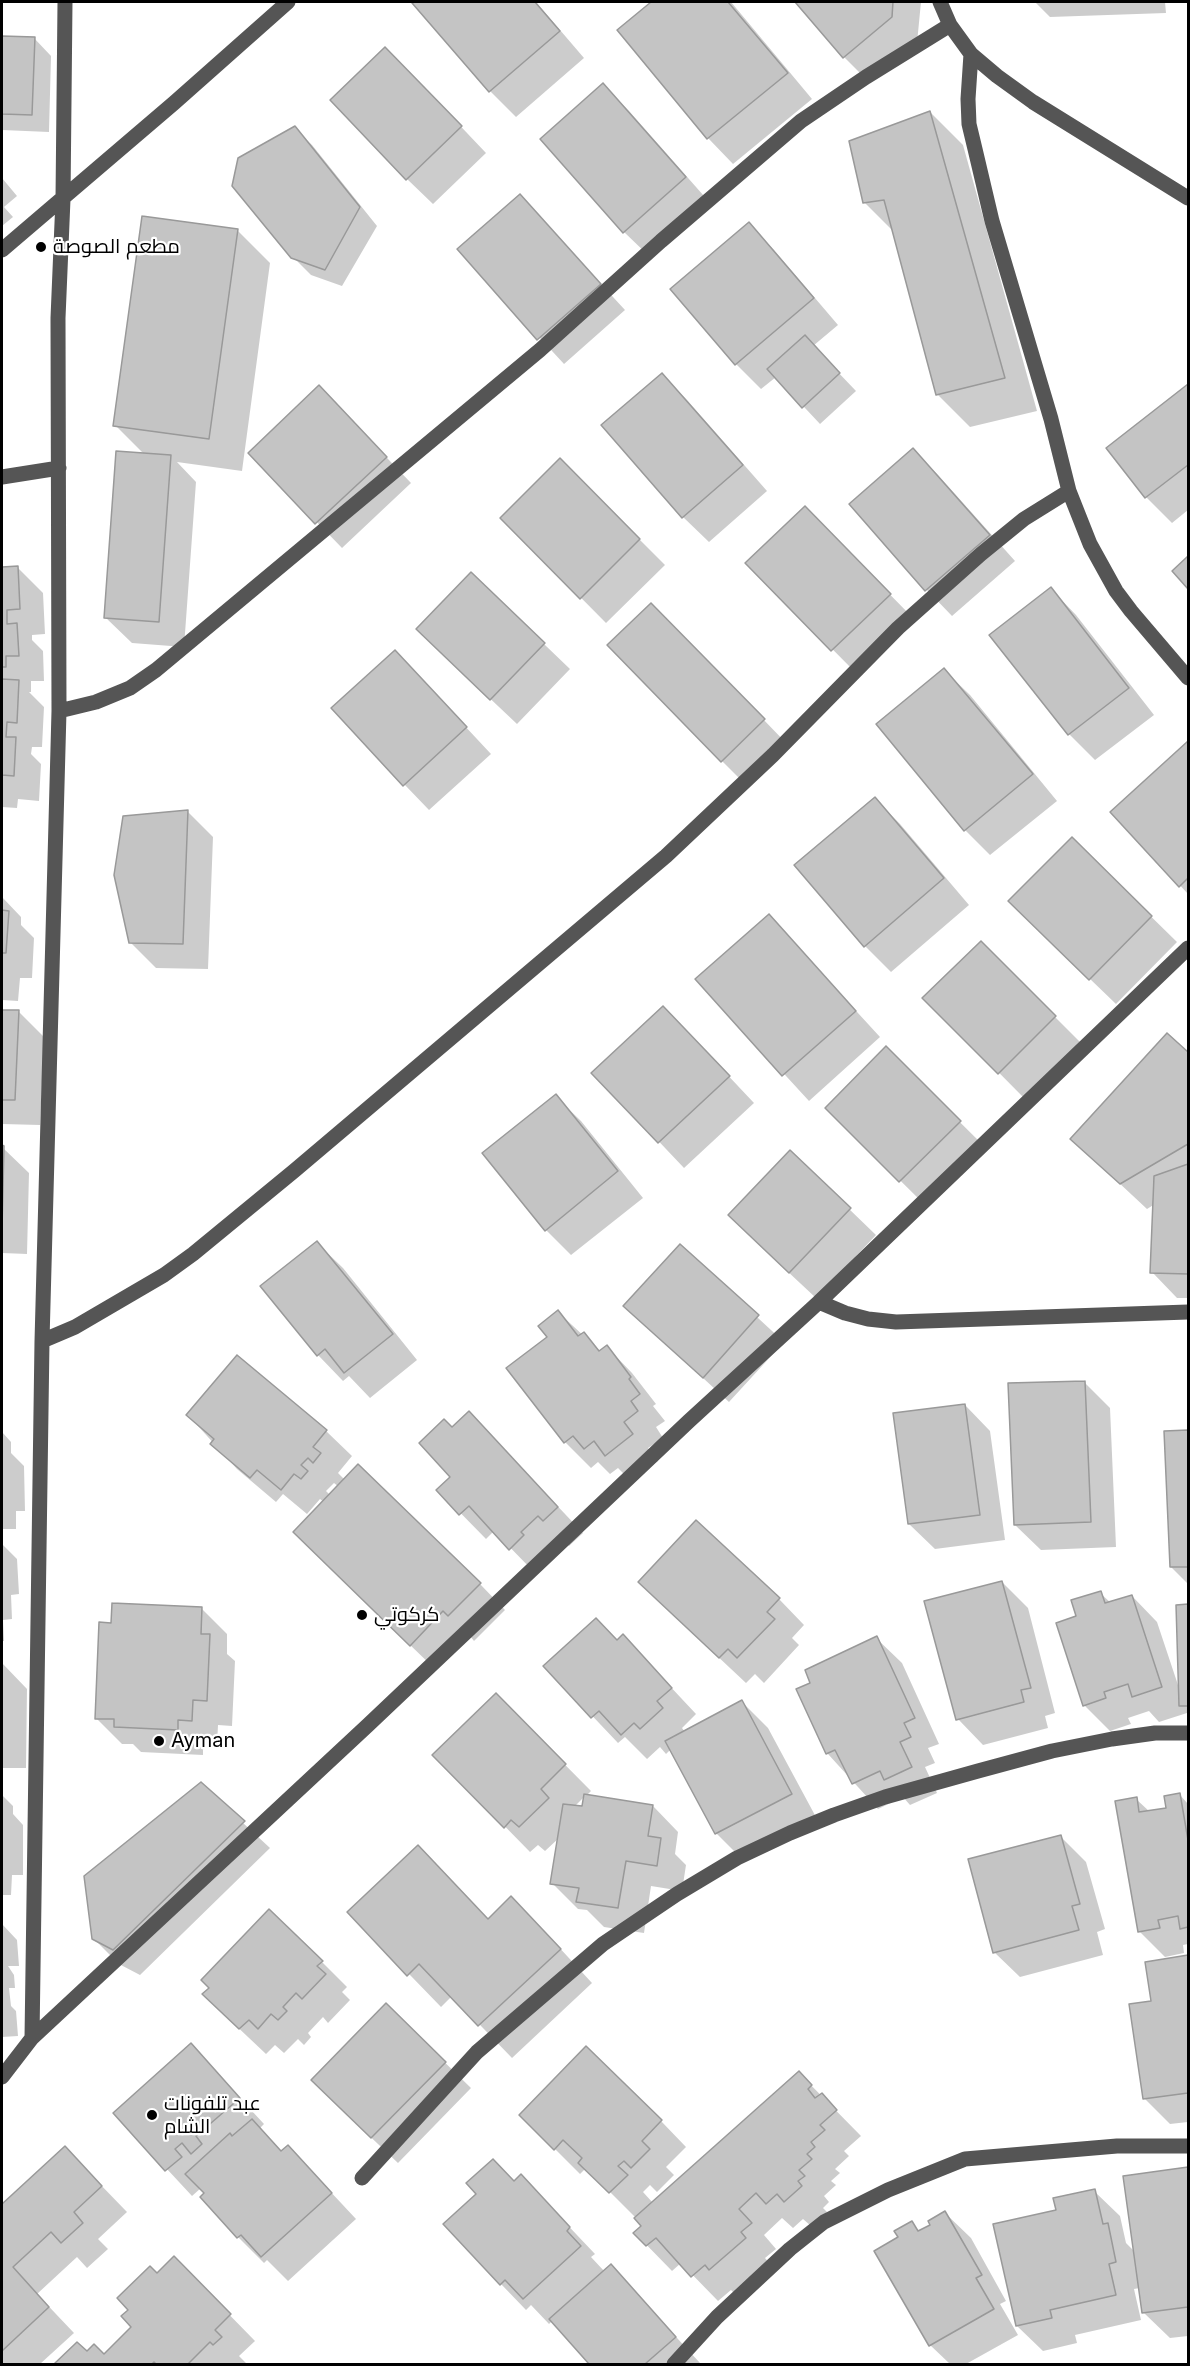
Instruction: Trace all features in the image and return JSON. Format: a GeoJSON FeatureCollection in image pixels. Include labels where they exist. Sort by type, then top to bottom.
{"type":"FeatureCollection","features":[{"type":"Feature","properties":{"kind":"street"},"geometry":{"type":"LineString","coordinates":[[32,2038],[42,1341],[59,711],[58,318],[63,199],[65,2]]}},
{"type":"Feature","properties":{"kind":"street"},"geometry":{"type":"LineString","coordinates":[[2,250],[288,2]]}},
{"type":"Feature","properties":{"kind":"street"},"geometry":{"type":"LineString","coordinates":[[940,2],[950,25],[971,54],[997,76],[1033,102],[1188,198]]}},
{"type":"Feature","properties":{"kind":"street"},"geometry":{"type":"LineString","coordinates":[[59,711],[96,702],[130,688],[174,656],[381,480],[540,350],[661,241],[801,121],[950,25]]}},
{"type":"Feature","properties":{"kind":"street"},"geometry":{"type":"LineString","coordinates":[[971,54],[969,124],[992,221],[1051,419],[1069,491],[1085,533],[1116,591],[1188,678]]}},
{"type":"Feature","properties":{"kind":"street"},"geometry":{"type":"LineString","coordinates":[[2,477],[59,468]]}},
{"type":"Feature","properties":{"kind":"street"},"geometry":{"type":"LineString","coordinates":[[42,1341],[75,1327],[164,1275],[277,1185],[673,850],[773,755],[898,628],[973,561],[1024,519],[1069,491]]}},
{"type":"Feature","properties":{"kind":"street"},"geometry":{"type":"LineString","coordinates":[[2,2077],[32,2038],[384,1710],[689,1420],[819,1302],[1188,948]]}},
{"type":"Feature","properties":{"kind":"street"},"geometry":{"type":"LineString","coordinates":[[819,1302],[852,1315],[896,1322],[1188,1312]]}},
{"type":"Feature","properties":{"kind":"street"},"geometry":{"type":"LineString","coordinates":[[362,2178],[477,2052],[603,1944],[677,1894],[737,1858],[790,1833],[885,1797],[1052,1751],[1155,1733],[1188,1733]]}},
{"type":"Feature","properties":{"kind":"street"},"geometry":{"type":"LineString","coordinates":[[674,2364],[717,2317],[790,2249],[824,2222],[888,2190],[965,2159],[1117,2146],[1188,2146]]}},
{"type":"Feature","properties":{"kind":"building"},"geometry":{"type":"Polygon","coordinates":[[[535,2],[560,31],[489,92],[412,3],[535,2]]]}},
{"type":"Feature","properties":{"kind":"building"},"geometry":{"type":"Polygon","coordinates":[[[651,2],[728,2],[788,73],[707,139],[617,30],[651,2]]]}},
{"type":"Feature","properties":{"kind":"building"},"geometry":{"type":"Polygon","coordinates":[[[795,2],[893,2],[892,17],[843,58],[795,2]]]}},
{"type":"Feature","properties":{"kind":"building"},"geometry":{"type":"Polygon","coordinates":[[[2,36],[35,37],[32,115],[2,114],[2,36]]]}},
{"type":"Feature","properties":{"kind":"building"},"geometry":{"type":"Polygon","coordinates":[[[385,47],[462,126],[406,180],[330,100],[385,47]]]}},
{"type":"Feature","properties":{"kind":"building"},"geometry":{"type":"Polygon","coordinates":[[[603,83],[686,177],[623,233],[540,139],[603,83]]]}},
{"type":"Feature","properties":{"kind":"building"},"geometry":{"type":"Polygon","coordinates":[[[930,111],[1005,378],[936,395],[884,200],[863,203],[849,141],[930,111]]]}},
{"type":"Feature","properties":{"kind":"building"},"geometry":{"type":"Polygon","coordinates":[[[295,126],[360,207],[325,270],[291,258],[232,186],[238,158],[295,126]]]}},
{"type":"Feature","properties":{"kind":"building"},"geometry":{"type":"Polygon","coordinates":[[[520,194],[601,284],[537,340],[457,249],[520,194]]]}},
{"type":"Feature","properties":{"kind":"building"},"geometry":{"type":"Polygon","coordinates":[[[142,216],[238,229],[209,439],[113,426],[142,216]]]}},
{"type":"Feature","properties":{"kind":"building"},"geometry":{"type":"Polygon","coordinates":[[[749,222],[814,298],[735,365],[670,289],[749,222]]]}},
{"type":"Feature","properties":{"kind":"building"},"geometry":{"type":"Polygon","coordinates":[[[805,335],[840,373],[802,408],[767,369],[805,335]]]}},
{"type":"Feature","properties":{"kind":"building"},"geometry":{"type":"Polygon","coordinates":[[[662,373],[743,465],[682,518],[601,425],[662,373]]]}},
{"type":"Feature","properties":{"kind":"building"},"geometry":{"type":"Polygon","coordinates":[[[1188,384],[1188,465],[1145,498],[1106,448],[1188,384]]]}},
{"type":"Feature","properties":{"kind":"building"},"geometry":{"type":"Polygon","coordinates":[[[319,385],[387,457],[315,524],[248,453],[319,385]]]}},
{"type":"Feature","properties":{"kind":"building"},"geometry":{"type":"Polygon","coordinates":[[[913,448],[990,535],[925,591],[849,504],[913,448]]]}},
{"type":"Feature","properties":{"kind":"building"},"geometry":{"type":"Polygon","coordinates":[[[116,451],[171,455],[159,622],[104,618],[116,451]]]}},
{"type":"Feature","properties":{"kind":"building"},"geometry":{"type":"Polygon","coordinates":[[[560,458],[640,539],[580,599],[500,518],[560,458]]]}},
{"type":"Feature","properties":{"kind":"building"},"geometry":{"type":"Polygon","coordinates":[[[805,506],[891,594],[831,651],[745,563],[805,506]]]}},
{"type":"Feature","properties":{"kind":"building"},"geometry":{"type":"Polygon","coordinates":[[[1188,556],[1188,589],[1172,571],[1188,556]]]}},
{"type":"Feature","properties":{"kind":"building"},"geometry":{"type":"Polygon","coordinates":[[[18,566],[20,609],[7,610],[7,624],[17,623],[19,656],[6,656],[6,667],[2,667],[2,567],[18,566]]]}},
{"type":"Feature","properties":{"kind":"building"},"geometry":{"type":"Polygon","coordinates":[[[471,572],[545,643],[490,700],[416,629],[471,572]]]}},
{"type":"Feature","properties":{"kind":"building"},"geometry":{"type":"Polygon","coordinates":[[[1051,587],[1129,688],[1068,735],[989,635],[1051,587]]]}},
{"type":"Feature","properties":{"kind":"building"},"geometry":{"type":"Polygon","coordinates":[[[651,603],[765,719],[721,762],[607,645],[651,603]]]}},
{"type":"Feature","properties":{"kind":"building"},"geometry":{"type":"Polygon","coordinates":[[[395,650],[467,727],[403,786],[331,708],[395,650]]]}},
{"type":"Feature","properties":{"kind":"building"},"geometry":{"type":"Polygon","coordinates":[[[944,668],[1033,774],[964,831],[876,724],[944,668]]]}},
{"type":"Feature","properties":{"kind":"building"},"geometry":{"type":"Polygon","coordinates":[[[2,679],[19,680],[17,723],[7,722],[6,737],[16,737],[14,776],[2,775],[2,679]]]}},
{"type":"Feature","properties":{"kind":"building"},"geometry":{"type":"Polygon","coordinates":[[[1188,741],[1188,878],[1179,887],[1110,812],[1188,741]]]}},
{"type":"Feature","properties":{"kind":"building"},"geometry":{"type":"Polygon","coordinates":[[[875,797],[944,878],[864,947],[794,865],[875,797]]]}},
{"type":"Feature","properties":{"kind":"building"},"geometry":{"type":"Polygon","coordinates":[[[188,810],[183,944],[129,943],[114,875],[123,816],[188,810]]]}},
{"type":"Feature","properties":{"kind":"building"},"geometry":{"type":"Polygon","coordinates":[[[1072,837],[1152,916],[1089,980],[1008,901],[1072,837]]]}},
{"type":"Feature","properties":{"kind":"building"},"geometry":{"type":"Polygon","coordinates":[[[2,910],[9,911],[6,953],[2,953],[2,910]]]}},
{"type":"Feature","properties":{"kind":"building"},"geometry":{"type":"Polygon","coordinates":[[[769,914],[856,1011],[782,1076],[695,979],[769,914]]]}},
{"type":"Feature","properties":{"kind":"building"},"geometry":{"type":"Polygon","coordinates":[[[981,941],[1056,1016],[998,1074],[922,998],[981,941]]]}},
{"type":"Feature","properties":{"kind":"building"},"geometry":{"type":"Polygon","coordinates":[[[663,1006],[730,1076],[658,1143],[591,1073],[663,1006]]]}},
{"type":"Feature","properties":{"kind":"building"},"geometry":{"type":"Polygon","coordinates":[[[2,1010],[19,1010],[15,1100],[2,1100],[2,1010]]]}},
{"type":"Feature","properties":{"kind":"building"},"geometry":{"type":"Polygon","coordinates":[[[1167,1033],[1188,1052],[1188,1144],[1120,1184],[1070,1139],[1167,1033]]]}},
{"type":"Feature","properties":{"kind":"building"},"geometry":{"type":"Polygon","coordinates":[[[886,1046],[961,1121],[899,1182],[825,1108],[886,1046]]]}},
{"type":"Feature","properties":{"kind":"building"},"geometry":{"type":"Polygon","coordinates":[[[556,1094],[618,1171],[545,1231],[482,1153],[556,1094]]]}},
{"type":"Feature","properties":{"kind":"building"},"geometry":{"type":"Polygon","coordinates":[[[2,1145],[4,1146],[2,1229],[2,1145]]]}},
{"type":"Feature","properties":{"kind":"building"},"geometry":{"type":"Polygon","coordinates":[[[790,1150],[851,1208],[789,1273],[728,1215],[790,1150]]]}},
{"type":"Feature","properties":{"kind":"building"},"geometry":{"type":"Polygon","coordinates":[[[1188,1164],[1188,1274],[1150,1273],[1154,1176],[1188,1164]]]}},
{"type":"Feature","properties":{"kind":"building"},"geometry":{"type":"Polygon","coordinates":[[[317,1241],[393,1334],[344,1373],[325,1349],[317,1356],[260,1286],[317,1241]]]}},
{"type":"Feature","properties":{"kind":"building"},"geometry":{"type":"Polygon","coordinates":[[[680,1244],[759,1315],[703,1378],[623,1306],[680,1244]]]}},
{"type":"Feature","properties":{"kind":"building"},"geometry":{"type":"Polygon","coordinates":[[[558,1310],[578,1336],[584,1332],[599,1351],[607,1345],[631,1377],[629,1379],[640,1394],[631,1401],[638,1411],[624,1422],[633,1434],[605,1456],[594,1441],[584,1449],[573,1436],[564,1443],[506,1368],[547,1337],[538,1326],[558,1310]]]}},
{"type":"Feature","properties":{"kind":"building"},"geometry":{"type":"Polygon","coordinates":[[[237,1355],[327,1430],[313,1447],[321,1453],[313,1463],[308,1458],[301,1465],[308,1471],[301,1479],[294,1474],[281,1490],[257,1470],[250,1478],[210,1444],[214,1439],[186,1415],[237,1355]]]}},
{"type":"Feature","properties":{"kind":"building"},"geometry":{"type":"Polygon","coordinates":[[[1085,1381],[1091,1522],[1014,1525],[1008,1383],[1085,1381]]]}},
{"type":"Feature","properties":{"kind":"building"},"geometry":{"type":"Polygon","coordinates":[[[965,1404],[980,1515],[908,1524],[893,1413],[965,1404]]]}},
{"type":"Feature","properties":{"kind":"building"},"geometry":{"type":"Polygon","coordinates":[[[469,1411],[558,1507],[543,1521],[538,1516],[521,1532],[524,1535],[509,1550],[469,1506],[459,1515],[436,1490],[450,1477],[419,1443],[444,1419],[452,1427],[469,1411]]]}},
{"type":"Feature","properties":{"kind":"building"},"geometry":{"type":"Polygon","coordinates":[[[1188,1430],[1188,1567],[1170,1567],[1164,1431],[1188,1430]]]}},
{"type":"Feature","properties":{"kind":"building"},"geometry":{"type":"Polygon","coordinates":[[[358,1464],[481,1583],[448,1616],[443,1611],[410,1646],[293,1532],[358,1464]]]}},
{"type":"Feature","properties":{"kind":"building"},"geometry":{"type":"Polygon","coordinates":[[[696,1520],[780,1598],[767,1612],[775,1619],[737,1658],[728,1649],[719,1658],[638,1582],[696,1520]]]}},
{"type":"Feature","properties":{"kind":"building"},"geometry":{"type":"Polygon","coordinates":[[[1002,1581],[1031,1688],[1021,1690],[1024,1702],[956,1720],[924,1601],[1002,1581]]]}},
{"type":"Feature","properties":{"kind":"building"},"geometry":{"type":"Polygon","coordinates":[[[1101,1591],[1105,1603],[1132,1595],[1162,1687],[1132,1697],[1128,1684],[1104,1692],[1106,1698],[1083,1706],[1056,1623],[1076,1616],[1071,1600],[1101,1591]]]}},
{"type":"Feature","properties":{"kind":"building"},"geometry":{"type":"Polygon","coordinates":[[[112,1603],[202,1607],[201,1634],[210,1634],[207,1701],[193,1700],[192,1721],[178,1720],[178,1730],[114,1727],[114,1719],[95,1719],[99,1622],[111,1623],[112,1603]]]}},
{"type":"Feature","properties":{"kind":"building"},"geometry":{"type":"Polygon","coordinates":[[[1188,1604],[1188,1706],[1179,1706],[1176,1605],[1188,1604]]]}},
{"type":"Feature","properties":{"kind":"building"},"geometry":{"type":"Polygon","coordinates":[[[596,1618],[617,1640],[623,1634],[672,1688],[657,1701],[663,1708],[640,1729],[634,1723],[621,1735],[599,1711],[591,1718],[543,1666],[596,1618]]]}},
{"type":"Feature","properties":{"kind":"building"},"geometry":{"type":"Polygon","coordinates":[[[877,1636],[915,1718],[904,1723],[911,1737],[900,1742],[912,1767],[884,1780],[880,1771],[852,1784],[835,1750],[826,1754],[796,1689],[810,1683],[805,1670],[877,1636]]]}},
{"type":"Feature","properties":{"kind":"building"},"geometry":{"type":"Polygon","coordinates":[[[496,1693],[566,1764],[541,1789],[549,1798],[519,1827],[511,1820],[504,1828],[432,1755],[496,1693]]]}},
{"type":"Feature","properties":{"kind":"building"},"geometry":{"type":"Polygon","coordinates":[[[742,1700],[792,1794],[715,1834],[665,1741],[742,1700]]]}},
{"type":"Feature","properties":{"kind":"building"},"geometry":{"type":"Polygon","coordinates":[[[201,1782],[245,1821],[113,1950],[92,1939],[84,1876],[201,1782]]]}},
{"type":"Feature","properties":{"kind":"building"},"geometry":{"type":"Polygon","coordinates":[[[1180,1793],[1188,1840],[1188,1927],[1180,1929],[1178,1916],[1158,1920],[1160,1928],[1138,1932],[1115,1801],[1137,1797],[1139,1812],[1166,1808],[1164,1796],[1180,1793]]]}},
{"type":"Feature","properties":{"kind":"building"},"geometry":{"type":"Polygon","coordinates":[[[584,1794],[653,1805],[648,1836],[661,1838],[657,1866],[626,1861],[618,1908],[576,1902],[579,1888],[550,1884],[563,1804],[582,1806],[584,1794]]]}},
{"type":"Feature","properties":{"kind":"building"},"geometry":{"type":"Polygon","coordinates":[[[1061,1835],[1080,1904],[1072,1906],[1079,1930],[993,1953],[968,1859],[1061,1835]]]}},
{"type":"Feature","properties":{"kind":"building"},"geometry":{"type":"Polygon","coordinates":[[[418,1845],[488,1919],[511,1896],[561,1949],[478,2026],[419,1964],[407,1976],[347,1912],[418,1845]]]}},
{"type":"Feature","properties":{"kind":"building"},"geometry":{"type":"Polygon","coordinates":[[[269,1909],[323,1961],[317,1966],[326,1974],[302,1999],[296,1993],[283,2007],[287,2011],[278,2020],[271,2014],[258,2029],[249,2020],[239,2029],[202,1994],[209,1988],[201,1980],[269,1909]]]}},
{"type":"Feature","properties":{"kind":"building"},"geometry":{"type":"Polygon","coordinates":[[[1188,1955],[1188,2093],[1143,2099],[1129,2004],[1151,2001],[1145,1962],[1188,1955]]]}},
{"type":"Feature","properties":{"kind":"building"},"geometry":{"type":"Polygon","coordinates":[[[386,2003],[446,2062],[371,2138],[311,2080],[386,2003]]]}},
{"type":"Feature","properties":{"kind":"building"},"geometry":{"type":"Polygon","coordinates":[[[191,2043],[240,2098],[196,2136],[202,2144],[191,2154],[182,2143],[175,2149],[182,2157],[165,2171],[113,2113],[191,2043]]]}},
{"type":"Feature","properties":{"kind":"building"},"geometry":{"type":"Polygon","coordinates":[[[586,2046],[662,2120],[642,2141],[650,2149],[631,2168],[624,2161],[618,2166],[628,2175],[609,2193],[578,2163],[582,2158],[563,2140],[554,2150],[519,2115],[586,2046]]]}},
{"type":"Feature","properties":{"kind":"building"},"geometry":{"type":"Polygon","coordinates":[[[799,2071],[812,2085],[808,2089],[815,2098],[822,2093],[837,2110],[820,2125],[825,2130],[811,2142],[815,2147],[807,2154],[812,2159],[799,2170],[805,2176],[798,2181],[802,2186],[784,2202],[777,2194],[766,2204],[756,2193],[739,2209],[752,2223],[741,2232],[746,2238],[709,2270],[705,2265],[691,2277],[656,2238],[646,2246],[633,2233],[641,2226],[634,2218],[799,2071]]]}},
{"type":"Feature","properties":{"kind":"building"},"geometry":{"type":"Polygon","coordinates":[[[252,2119],[281,2151],[288,2145],[332,2193],[261,2257],[241,2235],[237,2238],[200,2197],[204,2193],[185,2174],[230,2133],[232,2136],[252,2119]]]}},
{"type":"Feature","properties":{"kind":"building"},"geometry":{"type":"Polygon","coordinates":[[[65,2146],[102,2186],[74,2212],[83,2223],[61,2243],[51,2232],[13,2267],[49,2307],[2,2351],[2,2204],[65,2146]]]}},
{"type":"Feature","properties":{"kind":"building"},"geometry":{"type":"Polygon","coordinates":[[[493,2159],[514,2181],[521,2174],[570,2227],[567,2231],[581,2246],[523,2299],[505,2280],[500,2285],[443,2224],[476,2194],[466,2183],[493,2159]]]}},
{"type":"Feature","properties":{"kind":"building"},"geometry":{"type":"Polygon","coordinates":[[[1188,2167],[1188,2307],[1142,2313],[1123,2176],[1188,2167]]]}},
{"type":"Feature","properties":{"kind":"building"},"geometry":{"type":"Polygon","coordinates":[[[1095,2189],[1103,2224],[1108,2223],[1116,2262],[1109,2264],[1116,2295],[1050,2310],[1052,2318],[1016,2326],[993,2224],[1056,2210],[1053,2198],[1095,2189]]]}},
{"type":"Feature","properties":{"kind":"building"},"geometry":{"type":"Polygon","coordinates":[[[945,2211],[982,2275],[976,2278],[994,2309],[929,2346],[874,2251],[898,2237],[894,2231],[912,2221],[918,2231],[930,2225],[928,2221],[945,2211]]]}},
{"type":"Feature","properties":{"kind":"building"},"geometry":{"type":"Polygon","coordinates":[[[174,2256],[231,2314],[215,2330],[222,2337],[213,2345],[210,2342],[188,2364],[156,2364],[154,2362],[152,2364],[54,2364],[77,2342],[87,2351],[94,2344],[104,2354],[131,2327],[121,2316],[128,2310],[117,2298],[150,2266],[157,2273],[174,2256]]]}},
{"type":"Feature","properties":{"kind":"building"},"geometry":{"type":"Polygon","coordinates":[[[611,2264],[676,2337],[645,2364],[589,2364],[549,2319],[611,2264]]]}},
{"type":"Feature","properties":{"kind":"place","name":"مطعم الصوصة"},"geometry":{"type":"Point","coordinates":[41,247]}},
{"type":"Feature","properties":{"kind":"place","name":"كركوتي"},"geometry":{"type":"Point","coordinates":[362,1615]}},
{"type":"Feature","properties":{"kind":"place","name":"Ayman"},"geometry":{"type":"Point","coordinates":[159,1741]}},
{"type":"Feature","properties":{"kind":"place","name":"عبد تلفونات الشام"},"geometry":{"type":"Point","coordinates":[152,2115]}}]}
